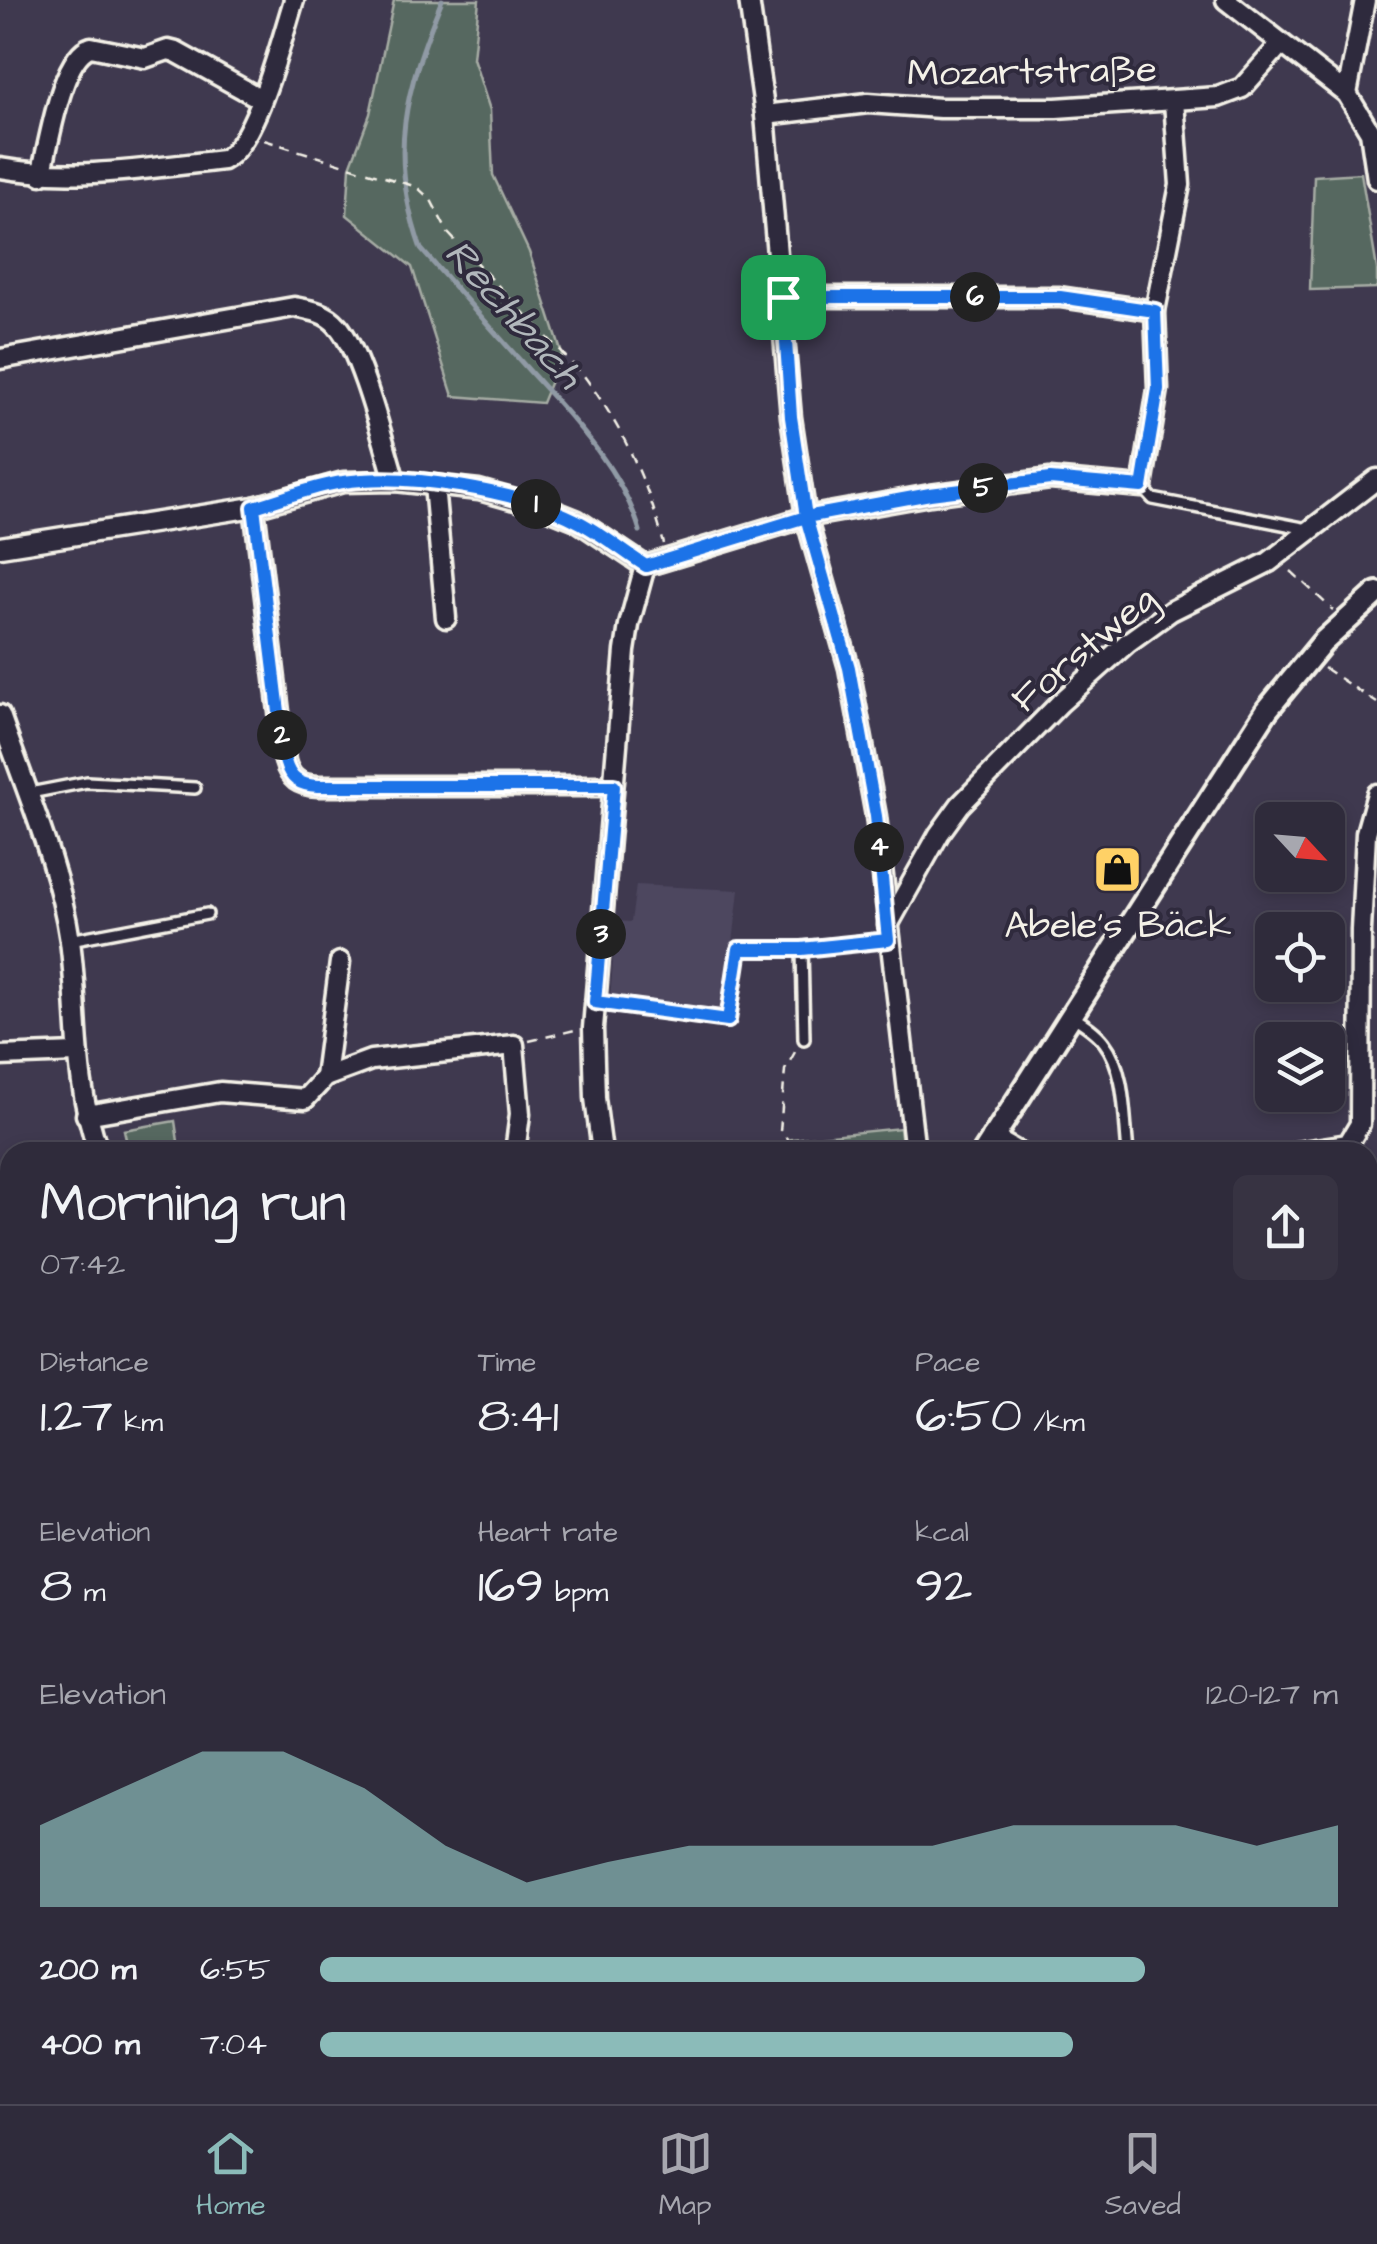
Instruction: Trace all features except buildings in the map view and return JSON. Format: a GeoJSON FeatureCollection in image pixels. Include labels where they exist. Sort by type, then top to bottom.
{"type":"FeatureCollection","features":[{"type":"Feature","properties":{"kind":"street"},"geometry":{"type":"LineString","coordinates":[[0,168],[41,175],[223,160],[237,152],[262,100],[294,0]]}},
{"type":"Feature","properties":{"kind":"street"},"geometry":{"type":"LineString","coordinates":[[749,0],[783,297],[791,417],[806,517],[849,668],[876,816],[913,1142]]}},
{"type":"Feature","properties":{"kind":"street"},"geometry":{"type":"LineString","coordinates":[[1226,0],[1347,94],[1374,130],[1377,179]]}},
{"type":"Feature","properties":{"kind":"street"},"geometry":{"type":"LineString","coordinates":[[1347,94],[1364,0]]}},
{"type":"Feature","properties":{"kind":"street","name":"Mozartstraße"},"geometry":{"type":"LineString","coordinates":[[764,115],[868,104],[1056,108],[1218,98],[1242,88],[1280,45]]}},
{"type":"Feature","properties":{"kind":"street"},"geometry":{"type":"LineString","coordinates":[[41,175],[70,69],[91,47],[145,58],[161,51],[176,52],[262,100]]}},
{"type":"Feature","properties":{"kind":"street"},"geometry":{"type":"LineString","coordinates":[[646,566],[806,517],[930,494],[1050,479],[1142,487],[1158,389],[1155,311],[1180,185],[1174,101]]}},
{"type":"Feature","properties":{"kind":"street"},"geometry":{"type":"LineString","coordinates":[[783,297],[1060,297],[1155,311]]}},
{"type":"Feature","properties":{"kind":"street"},"geometry":{"type":"LineString","coordinates":[[0,359],[294,307],[317,311],[338,325],[358,364],[395,481]]}},
{"type":"Feature","properties":{"kind":"street","name":"Forstweg"},"geometry":{"type":"LineString","coordinates":[[888,932],[939,834],[960,805],[1060,703],[1127,643],[1172,611],[1268,562],[1377,479]]}},
{"type":"Feature","properties":{"kind":"street"},"geometry":{"type":"LineString","coordinates":[[0,547],[254,507],[343,482],[395,481],[513,497],[552,510],[576,520],[646,566]]}},
{"type":"Feature","properties":{"kind":"street"},"geometry":{"type":"LineString","coordinates":[[434,484],[446,618]]}},
{"type":"Feature","properties":{"kind":"street"},"geometry":{"type":"LineString","coordinates":[[254,507],[285,761],[288,774],[295,780],[318,786],[614,786]]}},
{"type":"Feature","properties":{"kind":"street"},"geometry":{"type":"LineString","coordinates":[[601,1142],[595,1098],[595,1002],[627,638],[646,566]]}},
{"type":"Feature","properties":{"kind":"street"},"geometry":{"type":"LineString","coordinates":[[990,1142],[1267,710],[1308,657],[1377,594]]}},
{"type":"Feature","properties":{"kind":"street"},"geometry":{"type":"LineString","coordinates":[[0,715],[53,872],[70,940],[76,1052],[86,1116],[95,1142]]}},
{"type":"Feature","properties":{"kind":"street"},"geometry":{"type":"LineString","coordinates":[[1348,1142],[1360,1124],[1361,930],[1366,833],[1377,794]]}},
{"type":"Feature","properties":{"kind":"street"},"geometry":{"type":"LineString","coordinates":[[325,1078],[340,962]]}},
{"type":"Feature","properties":{"kind":"street"},"geometry":{"type":"LineString","coordinates":[[86,1116],[220,1092],[305,1099],[325,1078],[371,1060],[514,1045],[520,1114],[516,1142]]}},
{"type":"Feature","properties":{"kind":"street"},"geometry":{"type":"LineString","coordinates":[[0,1056],[76,1052]]}},
{"type":"Feature","properties":{"kind":"lane"},"geometry":{"type":"LineString","coordinates":[[1142,487],[1154,499],[1310,529]]}},
{"type":"Feature","properties":{"kind":"lane"},"geometry":{"type":"LineString","coordinates":[[27,794],[87,782],[195,788]]}},
{"type":"Feature","properties":{"kind":"lane"},"geometry":{"type":"LineString","coordinates":[[70,940],[207,914]]}},
{"type":"Feature","properties":{"kind":"lane"},"geometry":{"type":"LineString","coordinates":[[804,1040],[798,949],[888,932]]}},
{"type":"Feature","properties":{"kind":"lane"},"geometry":{"type":"LineString","coordinates":[[1070,1014],[1104,1041],[1113,1059],[1127,1142]]}},
{"type":"Feature","properties":{"kind":"path"},"geometry":{"type":"LineString","coordinates":[[248,135],[417,187],[431,200],[448,233],[584,376],[619,426],[649,490],[667,557]]}},
{"type":"Feature","properties":{"kind":"path"},"geometry":{"type":"LineString","coordinates":[[1287,568],[1330,608]]}},
{"type":"Feature","properties":{"kind":"path"},"geometry":{"type":"LineString","coordinates":[[1308,657],[1377,703]]}},
{"type":"Feature","properties":{"kind":"path"},"geometry":{"type":"LineString","coordinates":[[595,1002],[728,1020],[739,949],[798,949]]}},
{"type":"Feature","properties":{"kind":"path"},"geometry":{"type":"LineString","coordinates":[[514,1045],[569,1030],[594,1028]]}},
{"type":"Feature","properties":{"kind":"path"},"geometry":{"type":"LineString","coordinates":[[791,1142],[780,1132],[785,1070],[804,1040]]}},
{"type":"Feature","properties":{"kind":"shaded area"},"geometry":{"type":"Polygon","coordinates":[[[636,885],[739,890],[725,1015],[610,1000],[616,921],[631,922],[636,885]]]}},
{"type":"Feature","properties":{"kind":"green space"},"geometry":{"type":"Polygon","coordinates":[[[394,0],[479,0],[473,58],[490,110],[493,175],[529,252],[562,354],[542,403],[453,396],[412,267],[347,215],[350,167],[370,114],[394,0]]]}},
{"type":"Feature","properties":{"kind":"green space"},"geometry":{"type":"Polygon","coordinates":[[[1361,173],[1377,288],[1310,290],[1314,176],[1361,173]]]}},
{"type":"Feature","properties":{"kind":"green space"},"geometry":{"type":"Polygon","coordinates":[[[175,1121],[178,1142],[127,1142],[124,1130],[175,1121]]]}},
{"type":"Feature","properties":{"kind":"green space"},"geometry":{"type":"Polygon","coordinates":[[[900,1128],[902,1142],[792,1142],[791,1139],[900,1128]]]}},
{"type":"Feature","properties":{"kind":"waterway","name":"Rechbach"},"geometry":{"type":"LineString","coordinates":[[442,0],[418,64],[405,123],[405,183],[421,249],[592,443],[620,485],[640,531]]}},
{"type":"Feature","properties":{"kind":"place","name":"Abele's Bäck"},"geometry":{"type":"Point","coordinates":[1118,870]}},
{"type":"Feature","properties":{"kind":"route"},"geometry":{"type":"LineString","coordinates":[[783,297],[791,417],[806,517],[646,566],[576,520],[513,497],[478,490],[395,481],[343,482],[254,507],[285,761],[288,774],[295,780],[318,786],[614,786],[595,1002],[728,1020],[739,949],[802,949],[888,940],[876,816],[849,668],[806,517],[930,494],[1050,479],[1142,487],[1158,389],[1155,311],[1060,297],[783,297]]}}]}
